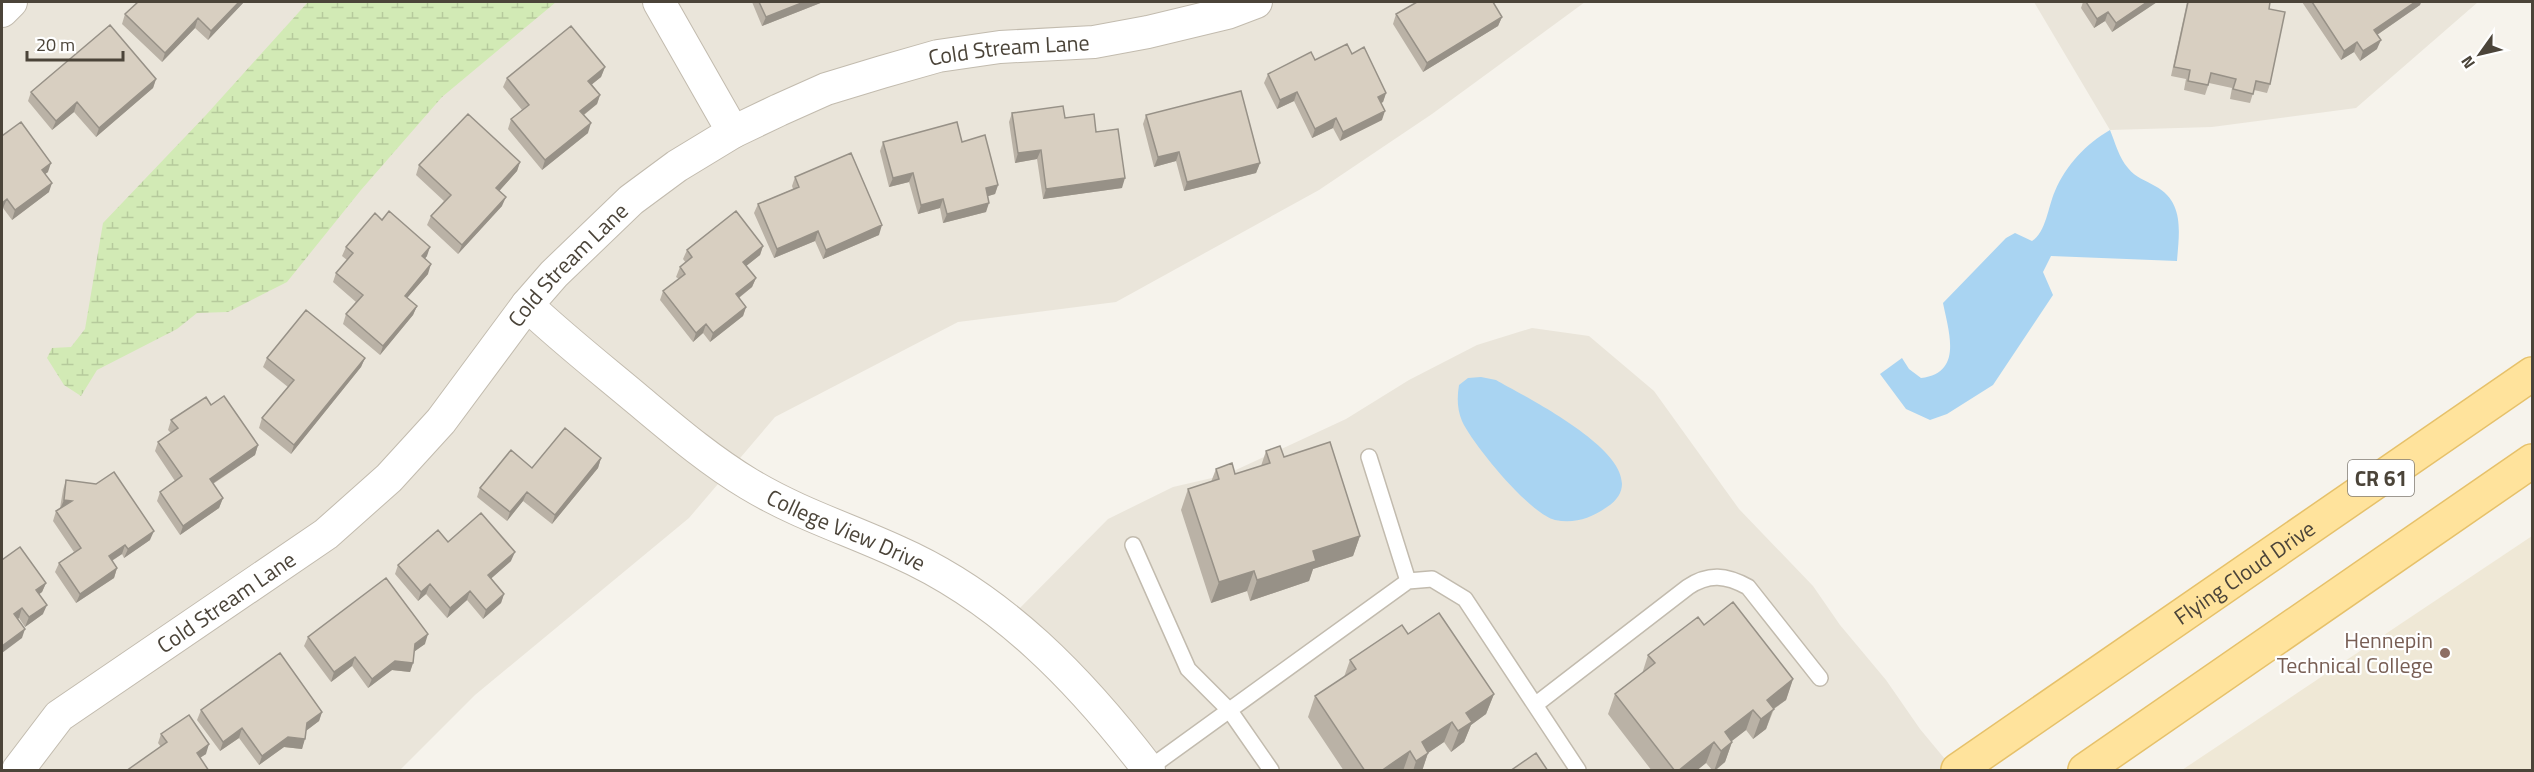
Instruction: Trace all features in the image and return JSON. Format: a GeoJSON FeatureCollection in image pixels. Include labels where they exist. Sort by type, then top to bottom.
{"type":"FeatureCollection","features":[{"type":"Feature","properties":{"kind":"main road","name":"Flying Cloud Drive"},"geometry":{"type":"LineString","coordinates":[[1958,771],[2532,374]]}},
{"type":"Feature","properties":{"kind":"main road"},"geometry":{"type":"LineString","coordinates":[[2085,771],[2532,461]]}},
{"type":"Feature","properties":{"kind":"street"},"geometry":{"type":"LineString","coordinates":[[2,10],[11,2]]}},
{"type":"Feature","properties":{"kind":"street"},"geometry":{"type":"LineString","coordinates":[[660,2],[733,132]]}},
{"type":"Feature","properties":{"kind":"street","name":"Cold Stream Lane"},"geometry":{"type":"LineString","coordinates":[[18,771],[59,716],[326,534],[389,478],[441,422],[526,305],[586,240],[631,200],[677,166],[733,132],[826,89],[938,56],[1000,46],[1094,42],[1182,12],[1227,13],[1256,2]]}},
{"type":"Feature","properties":{"kind":"street","name":"College View Drive"},"geometry":{"type":"LineString","coordinates":[[526,305],[696,448],[749,484],[807,515],[909,557],[957,583],[1015,624],[1086,693],[1148,770]]}},
{"type":"Feature","properties":{"kind":"lane"},"geometry":{"type":"LineString","coordinates":[[1369,457],[1408,581]]}},
{"type":"Feature","properties":{"kind":"lane"},"geometry":{"type":"LineString","coordinates":[[1133,544],[1188,669],[1230,711],[1271,771]]}},
{"type":"Feature","properties":{"kind":"lane"},"geometry":{"type":"LineString","coordinates":[[1535,705],[1688,587],[1701,578],[1717,576],[1731,578],[1748,586],[1820,678]]}},
{"type":"Feature","properties":{"kind":"lane"},"geometry":{"type":"LineString","coordinates":[[1148,770],[1408,581],[1432,579],[1465,599],[1578,771]]}},
{"type":"Feature","properties":{"kind":"shaded area"},"geometry":{"type":"Polygon","coordinates":[[[2,2],[1585,2],[1432,114],[1319,190],[1116,302],[958,322],[775,417],[689,518],[475,695],[400,770],[2,770],[2,2]]]}},
{"type":"Feature","properties":{"kind":"shaded area"},"geometry":{"type":"Polygon","coordinates":[[[2034,2],[2478,2],[2356,108],[2212,127],[2110,130],[2034,2]]]}},
{"type":"Feature","properties":{"kind":"shaded area"},"geometry":{"type":"Polygon","coordinates":[[[1532,328],[1589,336],[1654,391],[1739,509],[1813,586],[1840,625],[1886,680],[1920,729],[1954,770],[1146,770],[1012,616],[1108,519],[1173,487],[1225,475],[1346,419],[1409,380],[1477,345],[1532,328]]]}},
{"type":"Feature","properties":{"kind":"shaded area","name":"Hennepin Technical College"},"geometry":{"type":"Polygon","coordinates":[[[2532,536],[2532,770],[2182,770],[2532,536]]]}},
{"type":"Feature","properties":{"kind":"green space"},"geometry":{"type":"Polygon","coordinates":[[[308,2],[556,2],[442,97],[361,190],[287,282],[228,312],[197,313],[177,329],[97,370],[81,396],[64,385],[47,358],[52,348],[71,347],[85,329],[103,223],[206,115],[308,2]]]}},
{"type":"Feature","properties":{"kind":"water"},"geometry":{"type":"Polygon","coordinates":[[[2110,130],[2128,168],[2137,177],[2165,193],[2176,209],[2179,229],[2177,261],[2051,256],[2043,272],[2053,295],[1993,385],[1947,414],[1930,420],[1906,409],[1880,374],[1902,358],[1909,369],[1921,378],[1934,375],[1943,368],[1948,360],[1950,339],[1943,303],[2006,238],[2015,233],[2032,241],[2037,237],[2065,172],[2085,149],[2110,130]]]}},
{"type":"Feature","properties":{"kind":"water"},"geometry":{"type":"Polygon","coordinates":[[[1481,377],[1496,380],[1534,401],[1585,434],[1606,453],[1619,472],[1621,490],[1607,507],[1582,519],[1555,520],[1544,515],[1517,492],[1478,446],[1460,416],[1459,385],[1468,378],[1481,377]]]}},
{"type":"Feature","properties":{"kind":"building"},"geometry":{"type":"Polygon","coordinates":[[[138,2],[239,2],[211,31],[198,18],[165,53],[125,14],[138,2]]]}},
{"type":"Feature","properties":{"kind":"building"},"geometry":{"type":"Polygon","coordinates":[[[759,2],[804,2],[766,17],[759,2]]]}},
{"type":"Feature","properties":{"kind":"building"},"geometry":{"type":"Polygon","coordinates":[[[1417,2],[1493,2],[1502,17],[1427,63],[1396,14],[1417,2]]]}},
{"type":"Feature","properties":{"kind":"building"},"geometry":{"type":"Polygon","coordinates":[[[2086,2],[2147,2],[2116,23],[2108,12],[2097,19],[2086,2]]]}},
{"type":"Feature","properties":{"kind":"building"},"geometry":{"type":"Polygon","coordinates":[[[2188,2],[2270,2],[2269,9],[2285,12],[2270,84],[2256,81],[2253,94],[2233,89],[2236,79],[2211,73],[2208,85],[2188,81],[2190,70],[2174,67],[2188,2]]]}},
{"type":"Feature","properties":{"kind":"building"},"geometry":{"type":"Polygon","coordinates":[[[2312,2],[2415,2],[2374,30],[2381,40],[2363,51],[2357,42],[2344,51],[2312,2]]]}},
{"type":"Feature","properties":{"kind":"building"},"geometry":{"type":"Polygon","coordinates":[[[110,25],[156,79],[99,128],[77,102],[56,121],[31,92],[110,25]]]}},
{"type":"Feature","properties":{"kind":"building"},"geometry":{"type":"Polygon","coordinates":[[[571,26],[605,67],[588,81],[600,95],[580,111],[591,123],[545,160],[511,119],[529,105],[507,78],[571,26]]]}},
{"type":"Feature","properties":{"kind":"building"},"geometry":{"type":"Polygon","coordinates":[[[1347,44],[1352,54],[1364,47],[1386,93],[1378,97],[1385,111],[1343,132],[1336,118],[1315,129],[1297,92],[1280,100],[1268,74],[1311,52],[1315,60],[1347,44]]]}},
{"type":"Feature","properties":{"kind":"building"},"geometry":{"type":"Polygon","coordinates":[[[1241,91],[1260,163],[1187,182],[1179,152],[1158,157],[1146,115],[1241,91]]]}},
{"type":"Feature","properties":{"kind":"building"},"geometry":{"type":"Polygon","coordinates":[[[1063,106],[1065,118],[1094,114],[1096,132],[1118,129],[1125,178],[1046,189],[1041,150],[1018,153],[1012,113],[1063,106]]]}},
{"type":"Feature","properties":{"kind":"building"},"geometry":{"type":"Polygon","coordinates":[[[468,114],[520,162],[496,188],[506,197],[462,245],[431,216],[451,195],[419,165],[468,114]]]}},
{"type":"Feature","properties":{"kind":"building"},"geometry":{"type":"Polygon","coordinates":[[[21,122],[51,163],[42,170],[52,183],[15,210],[7,199],[2,203],[2,136],[21,122]]]}},
{"type":"Feature","properties":{"kind":"building"},"geometry":{"type":"Polygon","coordinates":[[[957,122],[962,142],[985,135],[998,185],[986,188],[989,203],[947,214],[943,199],[921,205],[913,173],[893,178],[883,142],[957,122]]]}},
{"type":"Feature","properties":{"kind":"building"},"geometry":{"type":"Polygon","coordinates":[[[851,153],[882,225],[826,250],[818,231],[777,249],[758,204],[799,187],[795,177],[851,153]]]}},
{"type":"Feature","properties":{"kind":"building"},"geometry":{"type":"Polygon","coordinates":[[[389,211],[430,247],[422,256],[431,264],[405,296],[417,306],[383,346],[346,314],[363,295],[336,273],[353,253],[346,247],[375,213],[382,220],[389,211]]]}},
{"type":"Feature","properties":{"kind":"building"},"geometry":{"type":"Polygon","coordinates":[[[736,211],[763,246],[743,262],[756,278],[736,294],[746,307],[713,333],[706,324],[696,333],[663,291],[685,274],[680,267],[692,257],[687,250],[736,211]]]}},
{"type":"Feature","properties":{"kind":"building"},"geometry":{"type":"Polygon","coordinates":[[[306,310],[365,358],[294,445],[262,418],[294,380],[267,358],[306,310]]]}},
{"type":"Feature","properties":{"kind":"building"},"geometry":{"type":"Polygon","coordinates":[[[224,396],[258,445],[210,479],[223,498],[183,526],[160,492],[182,476],[158,442],[178,428],[171,420],[206,397],[211,405],[224,396]]]}},
{"type":"Feature","properties":{"kind":"building"},"geometry":{"type":"Polygon","coordinates":[[[565,428],[601,458],[555,515],[527,492],[510,512],[480,488],[511,450],[532,468],[565,428]]]}},
{"type":"Feature","properties":{"kind":"building"},"geometry":{"type":"Polygon","coordinates":[[[1330,442],[1360,536],[1313,551],[1316,561],[1257,580],[1254,571],[1219,582],[1188,489],[1219,479],[1216,469],[1232,463],[1235,474],[1270,463],[1266,451],[1280,446],[1284,457],[1330,442]]]}},
{"type":"Feature","properties":{"kind":"building"},"geometry":{"type":"Polygon","coordinates":[[[114,472],[154,531],[128,549],[125,545],[109,556],[117,568],[80,594],[59,563],[81,548],[56,511],[72,501],[64,500],[66,480],[96,484],[114,472]]]}},
{"type":"Feature","properties":{"kind":"building"},"geometry":{"type":"Polygon","coordinates":[[[481,513],[515,552],[488,575],[504,594],[486,610],[470,591],[450,608],[430,584],[421,592],[398,565],[438,530],[448,542],[481,513]]]}},
{"type":"Feature","properties":{"kind":"building"},"geometry":{"type":"Polygon","coordinates":[[[20,547],[46,583],[36,590],[47,605],[29,617],[22,608],[14,614],[25,629],[2,646],[2,560],[20,547]]]}},
{"type":"Feature","properties":{"kind":"building"},"geometry":{"type":"Polygon","coordinates":[[[386,578],[428,634],[415,644],[413,663],[395,661],[372,679],[355,657],[334,672],[308,637],[386,578]]]}},
{"type":"Feature","properties":{"kind":"building"},"geometry":{"type":"Polygon","coordinates":[[[1733,602],[1793,679],[1767,700],[1774,709],[1761,719],[1753,710],[1725,732],[1732,742],[1721,751],[1714,742],[1675,771],[1615,694],[1655,663],[1648,655],[1698,617],[1704,625],[1733,602]]]}},
{"type":"Feature","properties":{"kind":"building"},"geometry":{"type":"Polygon","coordinates":[[[1439,613],[1494,694],[1466,713],[1472,722],[1458,731],[1452,722],[1422,742],[1428,753],[1416,761],[1410,751],[1381,771],[1365,771],[1315,696],[1356,669],[1350,660],[1402,625],[1408,634],[1439,613]]]}},
{"type":"Feature","properties":{"kind":"building"},"geometry":{"type":"Polygon","coordinates":[[[280,653],[322,712],[307,723],[305,739],[288,737],[262,756],[242,728],[223,742],[201,710],[280,653]]]}},
{"type":"Feature","properties":{"kind":"building"},"geometry":{"type":"Polygon","coordinates":[[[189,715],[209,744],[197,753],[209,771],[126,771],[167,742],[161,734],[189,715]]]}},
{"type":"Feature","properties":{"kind":"building"},"geometry":{"type":"Polygon","coordinates":[[[1536,753],[1548,771],[1510,771],[1536,753]]]}},
{"type":"Feature","properties":{"kind":"place","name":"Hennepin Technical College"},"geometry":{"type":"Point","coordinates":[2445,653]}}]}
